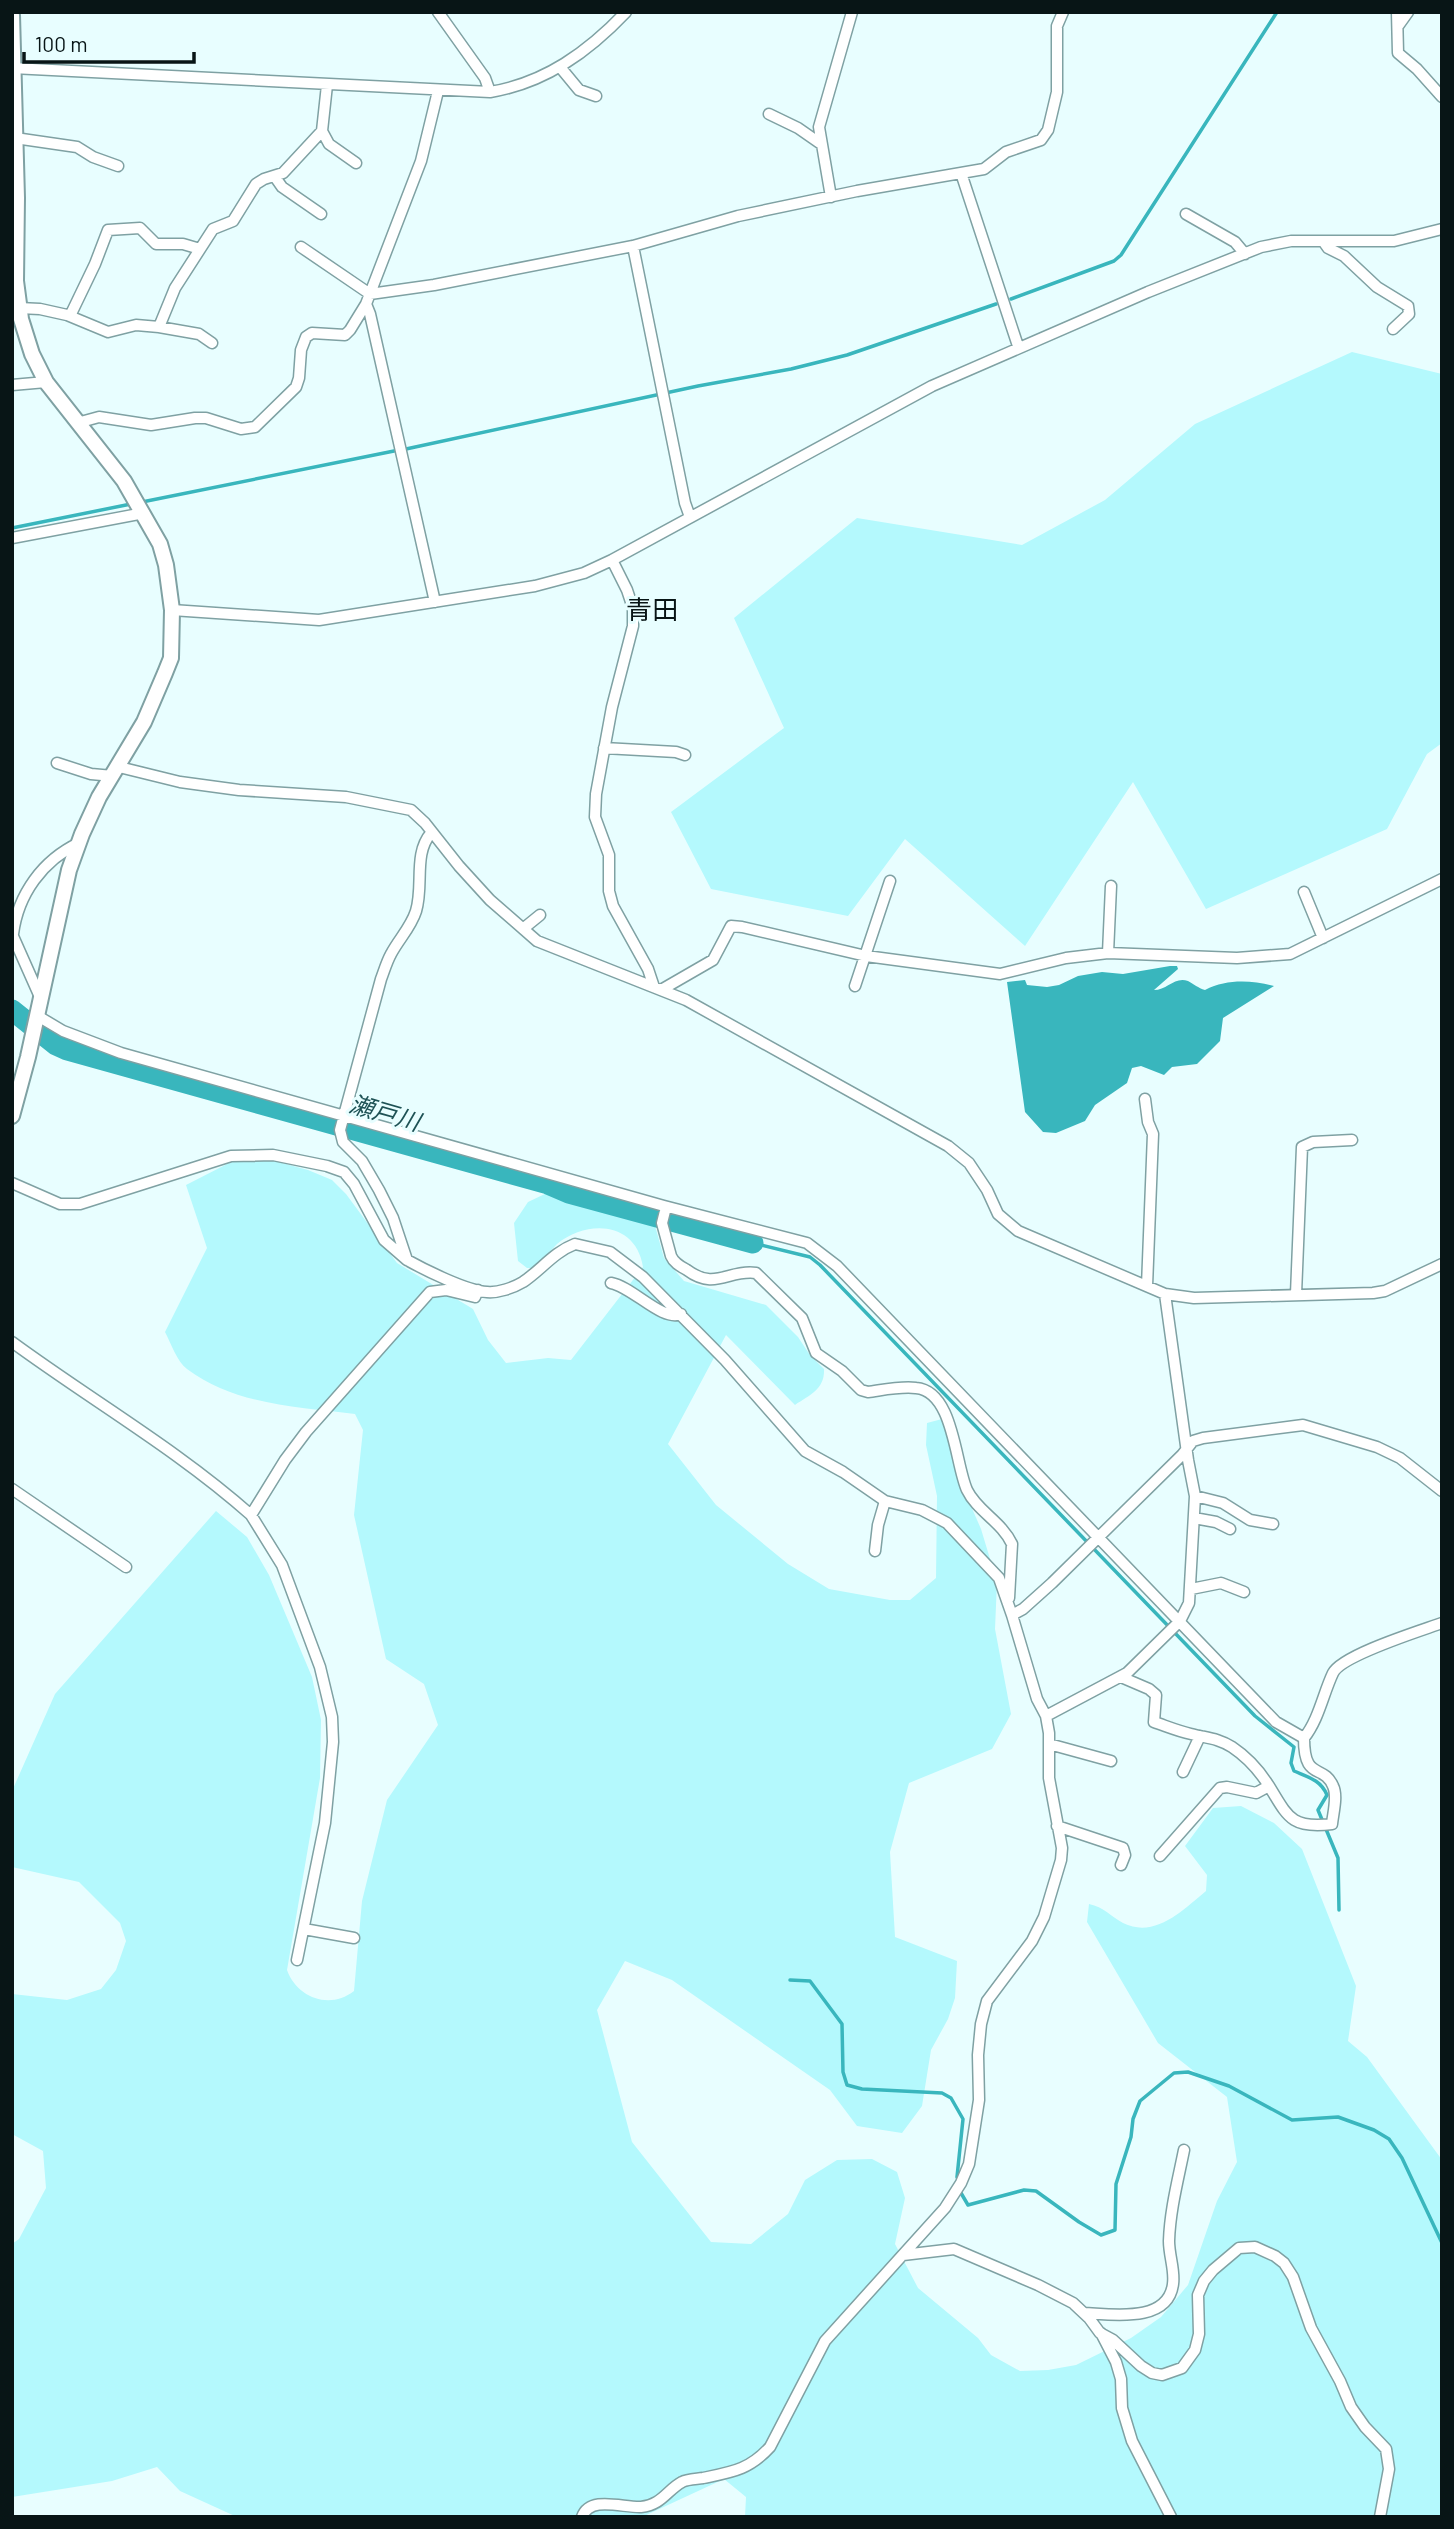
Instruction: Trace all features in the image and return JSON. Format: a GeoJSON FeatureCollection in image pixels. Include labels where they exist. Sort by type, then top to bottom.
{"type":"FeatureCollection","features":[{"type":"Feature","properties":{"kind":"main road"},"geometry":{"type":"LineString","coordinates":[[12,15],[16,281],[19,308],[32,354],[46,382],[124,481],[160,544],[166,565],[172,610],[171,658],[144,722],[99,797],[69,870],[33,1035],[12,1116]]}},
{"type":"Feature","properties":{"kind":"street"},"geometry":{"type":"LineString","coordinates":[[438,12],[485,78],[490,92]]}},
{"type":"Feature","properties":{"kind":"street"},"geometry":{"type":"LineString","coordinates":[[12,68],[490,92],[503,90],[560,67],[585,51],[626,12]]}},
{"type":"Feature","properties":{"kind":"street"},"geometry":{"type":"LineString","coordinates":[[831,197],[821,144],[820,120],[852,12]]}},
{"type":"Feature","properties":{"kind":"street"},"geometry":{"type":"LineString","coordinates":[[368,299],[633,246],[714,222],[831,197],[984,169],[1006,152],[1041,140],[1048,130],[1058,78],[1057,26],[1063,12]]}},
{"type":"Feature","properties":{"kind":"street"},"geometry":{"type":"LineString","coordinates":[[1397,12],[1398,53],[1417,69],[1442,97]]}},
{"type":"Feature","properties":{"kind":"street"},"geometry":{"type":"LineString","coordinates":[[1398,27],[1408,12]]}},
{"type":"Feature","properties":{"kind":"street"},"geometry":{"type":"LineString","coordinates":[[560,67],[579,90],[596,96]]}},
{"type":"Feature","properties":{"kind":"street"},"geometry":{"type":"LineString","coordinates":[[327,85],[322,131],[329,144],[356,163]]}},
{"type":"Feature","properties":{"kind":"street"},"geometry":{"type":"LineString","coordinates":[[77,423],[99,418],[151,425],[206,418],[241,429],[255,427],[283,402],[298,384],[301,350],[306,337],[312,333],[339,336],[348,333],[368,299],[421,161],[438,91]]}},
{"type":"Feature","properties":{"kind":"street"},"geometry":{"type":"LineString","coordinates":[[769,114],[798,128],[821,144]]}},
{"type":"Feature","properties":{"kind":"street"},"geometry":{"type":"LineString","coordinates":[[159,327],[175,288],[213,229],[233,221],[256,184],[283,173],[322,131]]}},
{"type":"Feature","properties":{"kind":"street"},"geometry":{"type":"LineString","coordinates":[[15,138],[77,147],[93,157],[118,166]]}},
{"type":"Feature","properties":{"kind":"street"},"geometry":{"type":"LineString","coordinates":[[961,173],[1018,346]]}},
{"type":"Feature","properties":{"kind":"street"},"geometry":{"type":"LineString","coordinates":[[275,177],[282,187],[321,214]]}},
{"type":"Feature","properties":{"kind":"street"},"geometry":{"type":"LineString","coordinates":[[1186,214],[1235,242],[1245,254]]}},
{"type":"Feature","properties":{"kind":"street"},"geometry":{"type":"LineString","coordinates":[[70,316],[108,230],[140,228],[156,244],[183,244],[200,249]]}},
{"type":"Feature","properties":{"kind":"street"},"geometry":{"type":"LineString","coordinates":[[172,610],[319,620],[536,586],[584,573],[932,386],[1105,309],[1261,247],[1291,241],[1394,241],[1442,229]]}},
{"type":"Feature","properties":{"kind":"street"},"geometry":{"type":"LineString","coordinates":[[1323,241],[1328,248],[1344,256],[1377,287],[1408,306],[1409,314],[1393,329]]}},
{"type":"Feature","properties":{"kind":"street"},"geometry":{"type":"LineString","coordinates":[[633,246],[690,517]]}},
{"type":"Feature","properties":{"kind":"street"},"geometry":{"type":"LineString","coordinates":[[301,247],[368,299],[435,602]]}},
{"type":"Feature","properties":{"kind":"street"},"geometry":{"type":"LineString","coordinates":[[19,308],[40,309],[70,316],[108,332],[136,326],[159,327],[199,334],[212,343]]}},
{"type":"Feature","properties":{"kind":"street"},"geometry":{"type":"LineString","coordinates":[[12,385],[46,382]]}},
{"type":"Feature","properties":{"kind":"street"},"geometry":{"type":"LineString","coordinates":[[12,538],[140,506]]}},
{"type":"Feature","properties":{"kind":"street"},"geometry":{"type":"LineString","coordinates":[[612,560],[633,608],[633,626],[612,707],[596,794],[595,817],[609,855],[609,891],[613,906],[657,988]]}},
{"type":"Feature","properties":{"kind":"street"},"geometry":{"type":"LineString","coordinates":[[604,748],[676,752],[685,755]]}},
{"type":"Feature","properties":{"kind":"street"},"geometry":{"type":"LineString","coordinates":[[57,763],[92,774],[116,772],[239,790],[322,795],[411,810],[490,900],[537,941],[686,1000],[948,1146],[970,1163],[998,1214],[1018,1231],[1165,1294],[1194,1298],[1339,1295],[1385,1291],[1442,1264]]}},
{"type":"Feature","properties":{"kind":"street"},"geometry":{"type":"LineString","coordinates":[[407,1261],[393,1218],[379,1190],[362,1161],[342,1142],[341,1123],[381,979],[390,955],[409,928],[417,909],[421,889],[421,849],[431,833]]}},
{"type":"Feature","properties":{"kind":"street"},"geometry":{"type":"LineString","coordinates":[[40,997],[13,934],[19,905],[30,885],[64,850],[79,843]]}},
{"type":"Feature","properties":{"kind":"street"},"geometry":{"type":"LineString","coordinates":[[657,988],[713,960],[731,926],[866,956],[1000,974],[1066,958],[1108,953],[1192,957],[1278,956],[1290,954],[1442,879]]}},
{"type":"Feature","properties":{"kind":"street"},"geometry":{"type":"LineString","coordinates":[[855,986],[890,881]]}},
{"type":"Feature","properties":{"kind":"street"},"geometry":{"type":"LineString","coordinates":[[1108,953],[1111,886]]}},
{"type":"Feature","properties":{"kind":"street"},"geometry":{"type":"LineString","coordinates":[[1304,892],[1323,938]]}},
{"type":"Feature","properties":{"kind":"street"},"geometry":{"type":"LineString","coordinates":[[524,928],[540,915]]}},
{"type":"Feature","properties":{"kind":"street"},"geometry":{"type":"LineString","coordinates":[[36,1017],[63,1031],[121,1053],[341,1123],[807,1243],[823,1253],[1174,1627],[1276,1721],[1304,1738]]}},
{"type":"Feature","properties":{"kind":"street"},"geometry":{"type":"LineString","coordinates":[[1145,1099],[1153,1135],[1147,1286]]}},
{"type":"Feature","properties":{"kind":"street"},"geometry":{"type":"LineString","coordinates":[[1296,1294],[1301,1147],[1307,1143],[1352,1140]]}},
{"type":"Feature","properties":{"kind":"street"},"geometry":{"type":"LineString","coordinates":[[12,1183],[60,1204],[80,1204],[231,1156],[274,1155],[344,1172],[354,1184],[384,1240],[393,1250],[431,1274],[478,1290],[496,1292],[523,1282],[556,1253],[575,1244],[610,1252],[623,1260],[681,1314],[805,1451],[833,1465],[885,1501],[922,1510],[947,1523],[999,1578],[1033,1687],[1046,1716],[1049,1778],[1062,1860],[1044,1917],[1032,1941],[987,2001],[981,2024],[979,2100],[969,2164],[961,2183],[945,2208],[825,2341],[770,2447],[757,2461],[736,2472],[682,2482],[666,2497],[645,2507],[595,2505],[586,2509],[582,2517]]}},
{"type":"Feature","properties":{"kind":"street"},"geometry":{"type":"LineString","coordinates":[[666,1207],[662,1223],[673,1261],[697,1278],[710,1280],[756,1273],[802,1318],[816,1353],[842,1371],[861,1390],[868,1392],[918,1388],[933,1396],[947,1418],[965,1488],[1009,1536],[1012,1544],[1008,1602]]}},
{"type":"Feature","properties":{"kind":"street"},"geometry":{"type":"LineString","coordinates":[[611,1283],[632,1291],[665,1315],[673,1317],[681,1314]]}},
{"type":"Feature","properties":{"kind":"street"},"geometry":{"type":"LineString","coordinates":[[251,1515],[299,1441],[429,1292],[446,1290],[475,1297],[478,1290]]}},
{"type":"Feature","properties":{"kind":"street"},"geometry":{"type":"LineString","coordinates":[[1046,1716],[1121,1676],[1174,1627],[1189,1603],[1195,1496],[1165,1294]]}},
{"type":"Feature","properties":{"kind":"street"},"geometry":{"type":"LineString","coordinates":[[12,1342],[231,1497],[251,1515],[282,1565],[320,1667],[332,1717],[333,1742],[325,1824],[297,1960]]}},
{"type":"Feature","properties":{"kind":"street"},"geometry":{"type":"LineString","coordinates":[[1012,1615],[1023,1609],[1194,1441],[1222,1434],[1303,1425],[1377,1447],[1400,1458],[1442,1491]]}},
{"type":"Feature","properties":{"kind":"street"},"geometry":{"type":"LineString","coordinates":[[12,1489],[126,1567]]}},
{"type":"Feature","properties":{"kind":"street"},"geometry":{"type":"LineString","coordinates":[[1195,1496],[1223,1503],[1250,1520],[1273,1524]]}},
{"type":"Feature","properties":{"kind":"street"},"geometry":{"type":"LineString","coordinates":[[875,1551],[878,1525],[885,1501]]}},
{"type":"Feature","properties":{"kind":"street"},"geometry":{"type":"LineString","coordinates":[[1194,1518],[1216,1522],[1230,1530]]}},
{"type":"Feature","properties":{"kind":"street"},"geometry":{"type":"LineString","coordinates":[[1191,1589],[1222,1583],[1244,1592]]}},
{"type":"Feature","properties":{"kind":"street"},"geometry":{"type":"LineString","coordinates":[[1121,1676],[1156,1695],[1154,1722],[1211,1736],[1239,1752],[1249,1759],[1269,1786],[1281,1809],[1291,1818],[1302,1824],[1322,1826],[1332,1824],[1334,1786],[1311,1768],[1306,1760],[1304,1738],[1311,1729],[1334,1671],[1348,1659],[1442,1623]]}},
{"type":"Feature","properties":{"kind":"street"},"geometry":{"type":"LineString","coordinates":[[1183,1772],[1200,1735]]}},
{"type":"Feature","properties":{"kind":"street"},"geometry":{"type":"LineString","coordinates":[[1049,1744],[1111,1761]]}},
{"type":"Feature","properties":{"kind":"street"},"geometry":{"type":"LineString","coordinates":[[1160,1856],[1220,1788],[1256,1793],[1269,1786]]}},
{"type":"Feature","properties":{"kind":"street"},"geometry":{"type":"LineString","coordinates":[[1058,1826],[1123,1848],[1125,1855],[1121,1865]]}},
{"type":"Feature","properties":{"kind":"street"},"geometry":{"type":"LineString","coordinates":[[304,1929],[354,1938]]}},
{"type":"Feature","properties":{"kind":"street"},"geometry":{"type":"LineString","coordinates":[[1084,2313],[1145,2312],[1160,2306],[1170,2295],[1174,2280],[1169,2245],[1171,2216],[1184,2150]]}},
{"type":"Feature","properties":{"kind":"street"},"geometry":{"type":"LineString","coordinates":[[1100,2333],[1113,2340],[1152,2373],[1172,2373],[1186,2364],[1195,2350],[1199,2334],[1198,2295],[1213,2270],[1239,2248],[1255,2247],[1275,2256],[1284,2263],[1293,2277],[1311,2328],[1351,2407],[1365,2427],[1387,2449],[1387,2480],[1380,2517]]}},
{"type":"Feature","properties":{"kind":"street"},"geometry":{"type":"LineString","coordinates":[[903,2255],[954,2249],[1038,2285],[1073,2303],[1084,2313],[1100,2333],[1116,2362],[1121,2379],[1122,2408],[1132,2441],[1171,2517]]}},
{"type":"Feature","properties":{"kind":"shaded area"},"geometry":{"type":"Polygon","coordinates":[[[1352,352],[1442,374],[1442,743],[1427,754],[1387,829],[1206,909],[1133,782],[1025,946],[905,839],[848,916],[711,889],[671,812],[784,728],[734,618],[857,518],[1022,545],[1105,500],[1195,424],[1352,352]]]}},
{"type":"Feature","properties":{"kind":"shaded area"},"geometry":{"type":"Polygon","coordinates":[[[1177,966],[1178,969],[1154,990],[1183,980],[1205,990],[1239,982],[1274,986],[1223,1018],[1220,1041],[1197,1064],[1172,1067],[1164,1075],[1141,1066],[1132,1068],[1127,1083],[1095,1105],[1085,1121],[1056,1133],[1043,1132],[1025,1112],[1007,982],[1025,980],[1027,985],[1047,987],[1059,985],[1078,976],[1102,972],[1123,974],[1177,966]]]}},
{"type":"Feature","properties":{"kind":"shaded area"},"geometry":{"type":"Polygon","coordinates":[[[271,1160],[332,1180],[346,1194],[397,1263],[473,1309],[488,1340],[506,1363],[548,1358],[571,1360],[643,1267],[639,1252],[631,1241],[621,1233],[596,1228],[569,1236],[557,1244],[534,1268],[527,1268],[518,1261],[514,1223],[528,1202],[549,1192],[654,1222],[664,1258],[684,1281],[766,1305],[798,1337],[824,1369],[819,1387],[795,1405],[726,1335],[668,1444],[716,1505],[788,1564],[829,1589],[890,1600],[910,1600],[936,1578],[937,1496],[926,1445],[927,1423],[942,1419],[960,1481],[981,1529],[997,1582],[995,1629],[1011,1714],[992,1749],[909,1783],[890,1852],[895,1937],[957,1961],[955,1998],[948,2019],[931,2050],[922,2106],[902,2133],[857,2126],[830,2090],[672,1980],[625,1961],[597,2010],[632,2142],[711,2242],[751,2244],[788,2214],[805,2180],[837,2160],[872,2159],[897,2172],[905,2198],[895,2244],[918,2288],[978,2338],[991,2355],[1020,2371],[1076,2365],[1131,2338],[1161,2317],[1188,2285],[1217,2201],[1237,2162],[1227,2097],[1158,2043],[1087,1922],[1089,1904],[1135,1927],[1157,1925],[1178,1914],[1206,1891],[1207,1875],[1185,1846],[1213,1808],[1241,1806],[1274,1823],[1302,1849],[1356,1986],[1348,2041],[1367,2057],[1442,2160],[1442,2517],[745,2517],[746,2497],[724,2479],[642,2517],[237,2517],[180,2491],[157,2467],[112,2481],[12,2497],[12,2244],[19,2239],[46,2188],[43,2151],[12,2134],[12,1994],[67,2000],[101,1989],[116,1970],[126,1941],[120,1923],[79,1882],[12,1867],[12,1791],[55,1694],[216,1511],[247,1537],[269,1575],[312,1677],[321,1720],[320,1778],[287,1970],[298,1988],[315,1998],[325,2000],[345,1997],[354,1991],[362,1901],[387,1800],[438,1725],[424,1684],[386,1659],[354,1515],[363,1430],[355,1414],[289,1406],[225,1390],[183,1366],[165,1332],[207,1248],[186,1185],[231,1162],[271,1160]]]}},
{"type":"Feature","properties":{"kind":"waterway"},"geometry":{"type":"LineString","coordinates":[[1011,299],[1114,261],[1121,255],[1277,12]]}},
{"type":"Feature","properties":{"kind":"waterway"},"geometry":{"type":"LineString","coordinates":[[406,449],[698,386],[791,369],[847,355],[996,304]]}},
{"type":"Feature","properties":{"kind":"waterway"},"geometry":{"type":"LineString","coordinates":[[142,502],[394,451]]}},
{"type":"Feature","properties":{"kind":"waterway"},"geometry":{"type":"LineString","coordinates":[[12,528],[131,504]]}},
{"type":"Feature","properties":{"kind":"waterway","name":"瀬戸川"},"geometry":{"type":"LineString","coordinates":[[12,1010],[56,1045],[67,1050],[753,1243]]}},
{"type":"Feature","properties":{"kind":"waterway"},"geometry":{"type":"LineString","coordinates":[[753,1243],[810,1257],[820,1265],[1255,1716],[1294,1747],[1291,1763],[1294,1771],[1318,1782],[1327,1795],[1318,1810],[1338,1858],[1339,1910]]}},
{"type":"Feature","properties":{"kind":"waterway"},"geometry":{"type":"LineString","coordinates":[[790,1980],[810,1981],[842,2024],[843,2072],[847,2085],[862,2089],[942,2093],[951,2098],[963,2119],[957,2177]]}},
{"type":"Feature","properties":{"kind":"waterway"},"geometry":{"type":"LineString","coordinates":[[961,2193],[968,2205],[1024,2190],[1036,2191],[1101,2235],[1115,2230],[1116,2184],[1140,2101],[1174,2073],[1188,2072],[1229,2086],[1292,2120],[1338,2117],[1374,2130],[1389,2139],[1402,2158],[1442,2243]]}},
{"type":"Feature","properties":{"kind":"district","name":"青田"},"geometry":{"type":"Point","coordinates":[652,608]}}]}
